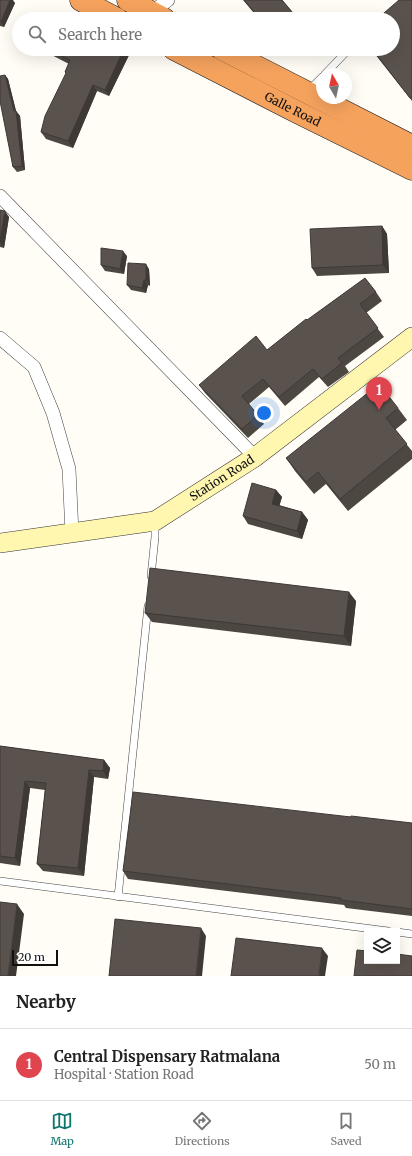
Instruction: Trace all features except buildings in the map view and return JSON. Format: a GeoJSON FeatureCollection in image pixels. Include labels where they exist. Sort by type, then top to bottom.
{"type":"FeatureCollection","features":[{"type":"Feature","properties":{"kind":"highway"},"geometry":{"type":"LineString","coordinates":[[81,0],[104,12]]}},
{"type":"Feature","properties":{"kind":"highway"},"geometry":{"type":"LineString","coordinates":[[128,0],[161,11]]}},
{"type":"Feature","properties":{"kind":"highway","name":"Galle Road"},"geometry":{"type":"LineString","coordinates":[[188,56],[412,169]]}},
{"type":"Feature","properties":{"kind":"highway","name":"Galle Road"},"geometry":{"type":"LineString","coordinates":[[236,56],[412,146]]}},
{"type":"Feature","properties":{"kind":"street"},"geometry":{"type":"LineString","coordinates":[[0,196],[255,457]]}},
{"type":"Feature","properties":{"kind":"street","name":"Station Road"},"geometry":{"type":"LineString","coordinates":[[0,543],[155,521],[255,457],[412,337]]}},
{"type":"Feature","properties":{"kind":"street"},"geometry":{"type":"LineString","coordinates":[[0,338],[34,367],[53,413],[69,469],[72,533]]}},
{"type":"Feature","properties":{"kind":"lane"},"geometry":{"type":"LineString","coordinates":[[331,68],[342,56]]}},
{"type":"Feature","properties":{"kind":"lane"},"geometry":{"type":"LineString","coordinates":[[307,93],[316,83]]}},
{"type":"Feature","properties":{"kind":"lane"},"geometry":{"type":"LineString","coordinates":[[150,584],[155,521]]}},
{"type":"Feature","properties":{"kind":"lane"},"geometry":{"type":"LineString","coordinates":[[118,897],[148,599]]}},
{"type":"Feature","properties":{"kind":"lane"},"geometry":{"type":"LineString","coordinates":[[0,881],[364,928]]}},
{"type":"Feature","properties":{"kind":"lane"},"geometry":{"type":"LineString","coordinates":[[400,932],[412,934]]}},
{"type":"Feature","properties":{"kind":"place","name":"Central Dispensary Ratmalana"},"geometry":{"type":"Point","coordinates":[379,410]}}]}
